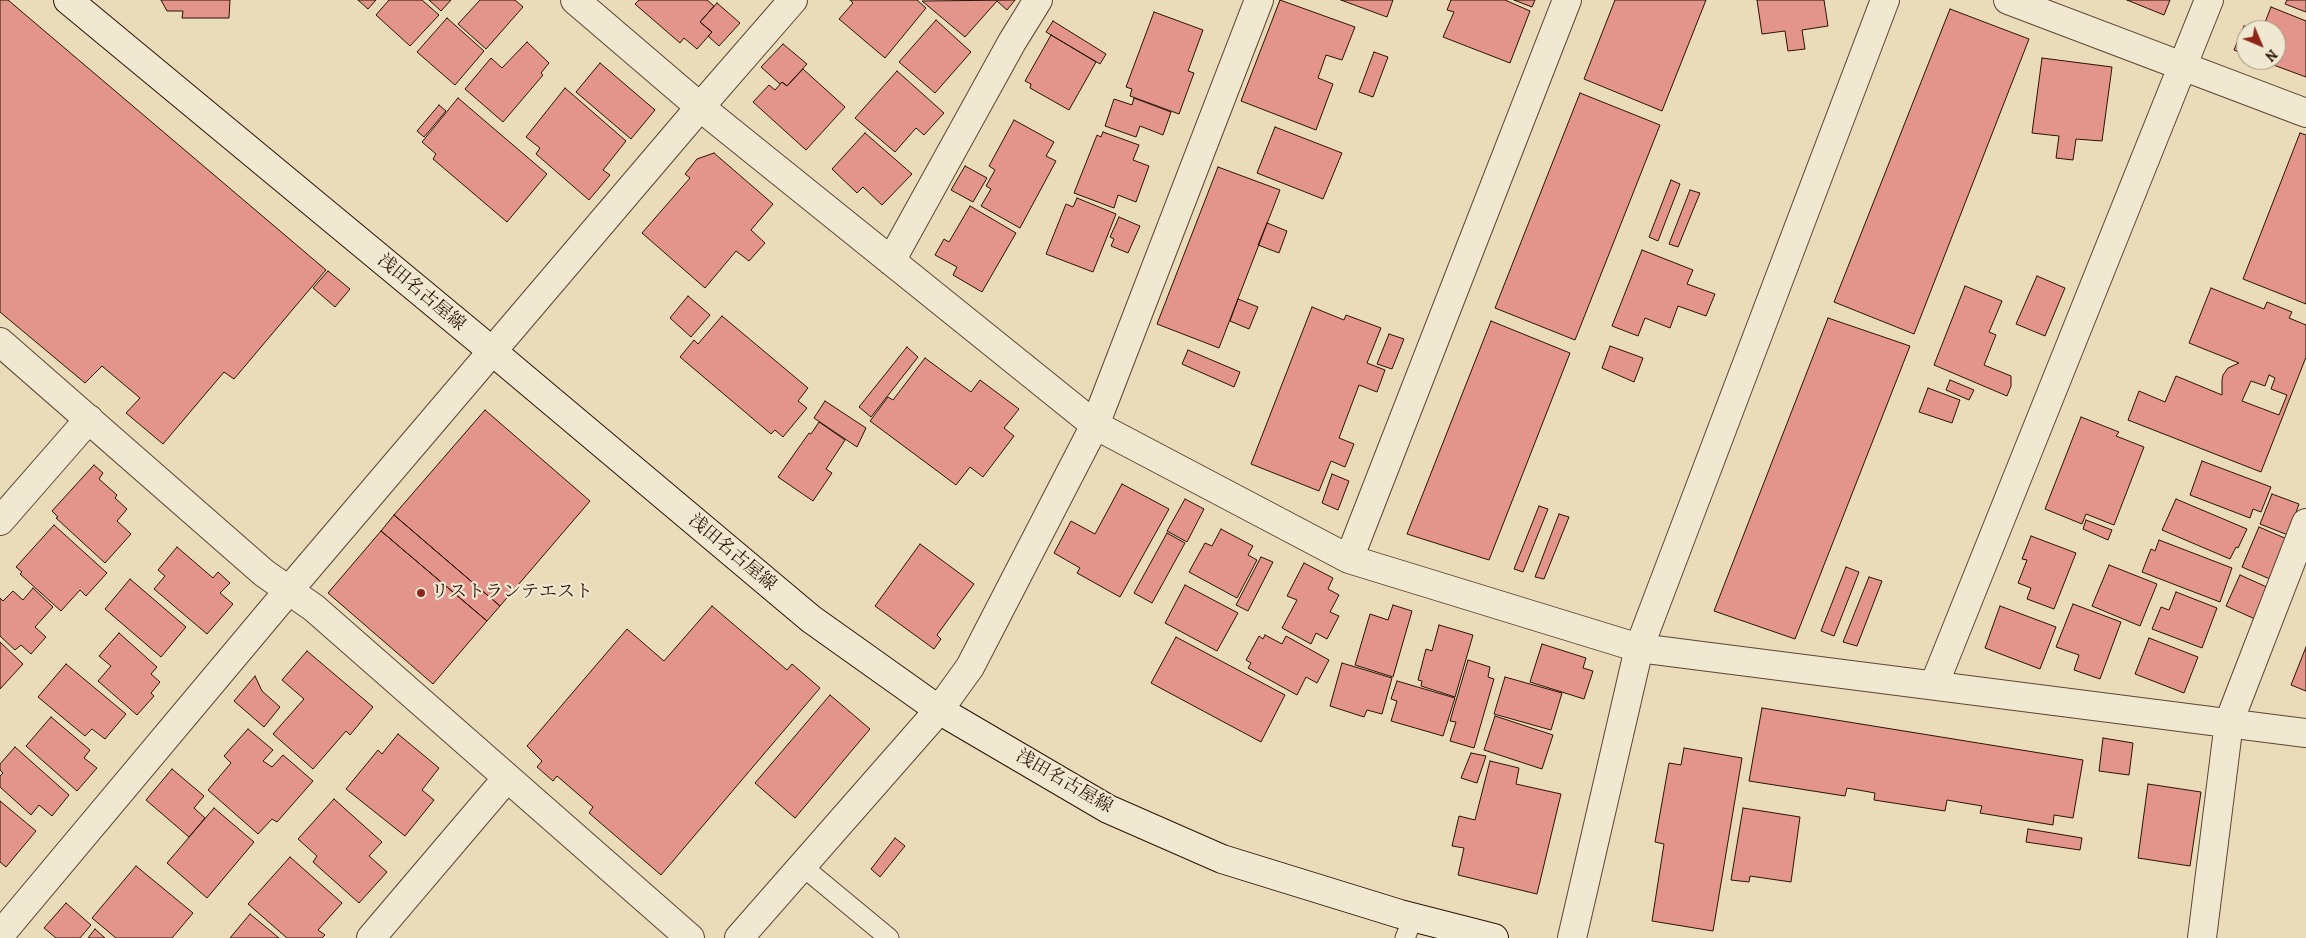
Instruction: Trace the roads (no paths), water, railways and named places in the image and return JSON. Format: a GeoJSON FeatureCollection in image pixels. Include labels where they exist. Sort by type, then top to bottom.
{"type":"FeatureCollection","features":[{"type":"Feature","properties":{"kind":"street","name":"浅田名古屋線"},"geometry":{"type":"LineString","coordinates":[[68,0],[492,351],[811,620],[940,710],[1117,813],[1222,859],[1409,928],[1494,938]]}},
{"type":"Feature","properties":{"kind":"street"},"geometry":{"type":"LineString","coordinates":[[575,0],[700,107],[1095,425],[1349,559],[1639,648],[2306,733]]}},
{"type":"Feature","properties":{"kind":"street"},"geometry":{"type":"LineString","coordinates":[[0,934],[289,590],[793,0]]}},
{"type":"Feature","properties":{"kind":"street"},"geometry":{"type":"LineString","coordinates":[[891,261],[1012,42],[1038,0]]}},
{"type":"Feature","properties":{"kind":"street"},"geometry":{"type":"LineString","coordinates":[[739,938],[940,710],[970,667],[1095,425],[1259,0]]}},
{"type":"Feature","properties":{"kind":"street"},"geometry":{"type":"LineString","coordinates":[[1349,559],[1567,0]]}},
{"type":"Feature","properties":{"kind":"street"},"geometry":{"type":"LineString","coordinates":[[1572,938],[1639,648],[1885,0]]}},
{"type":"Feature","properties":{"kind":"street"},"geometry":{"type":"LineString","coordinates":[[2008,0],[2306,113]]}},
{"type":"Feature","properties":{"kind":"street"},"geometry":{"type":"LineString","coordinates":[[1934,685],[2209,0]]}},
{"type":"Feature","properties":{"kind":"street"},"geometry":{"type":"LineString","coordinates":[[0,342],[264,572],[314,608],[690,938]]}},
{"type":"Feature","properties":{"kind":"street"},"geometry":{"type":"LineString","coordinates":[[0,521],[89,419]]}},
{"type":"Feature","properties":{"kind":"street"},"geometry":{"type":"LineString","coordinates":[[2202,938],[2229,722],[2306,523]]}},
{"type":"Feature","properties":{"kind":"street"},"geometry":{"type":"LineString","coordinates":[[370,938],[507,778]]}},
{"type":"Feature","properties":{"kind":"lane"},"geometry":{"type":"LineString","coordinates":[[802,866],[888,938]]}},
{"type":"Feature","properties":{"kind":"place","name":"リストランテエスト"},"geometry":{"type":"Point","coordinates":[421,593]}}]}
